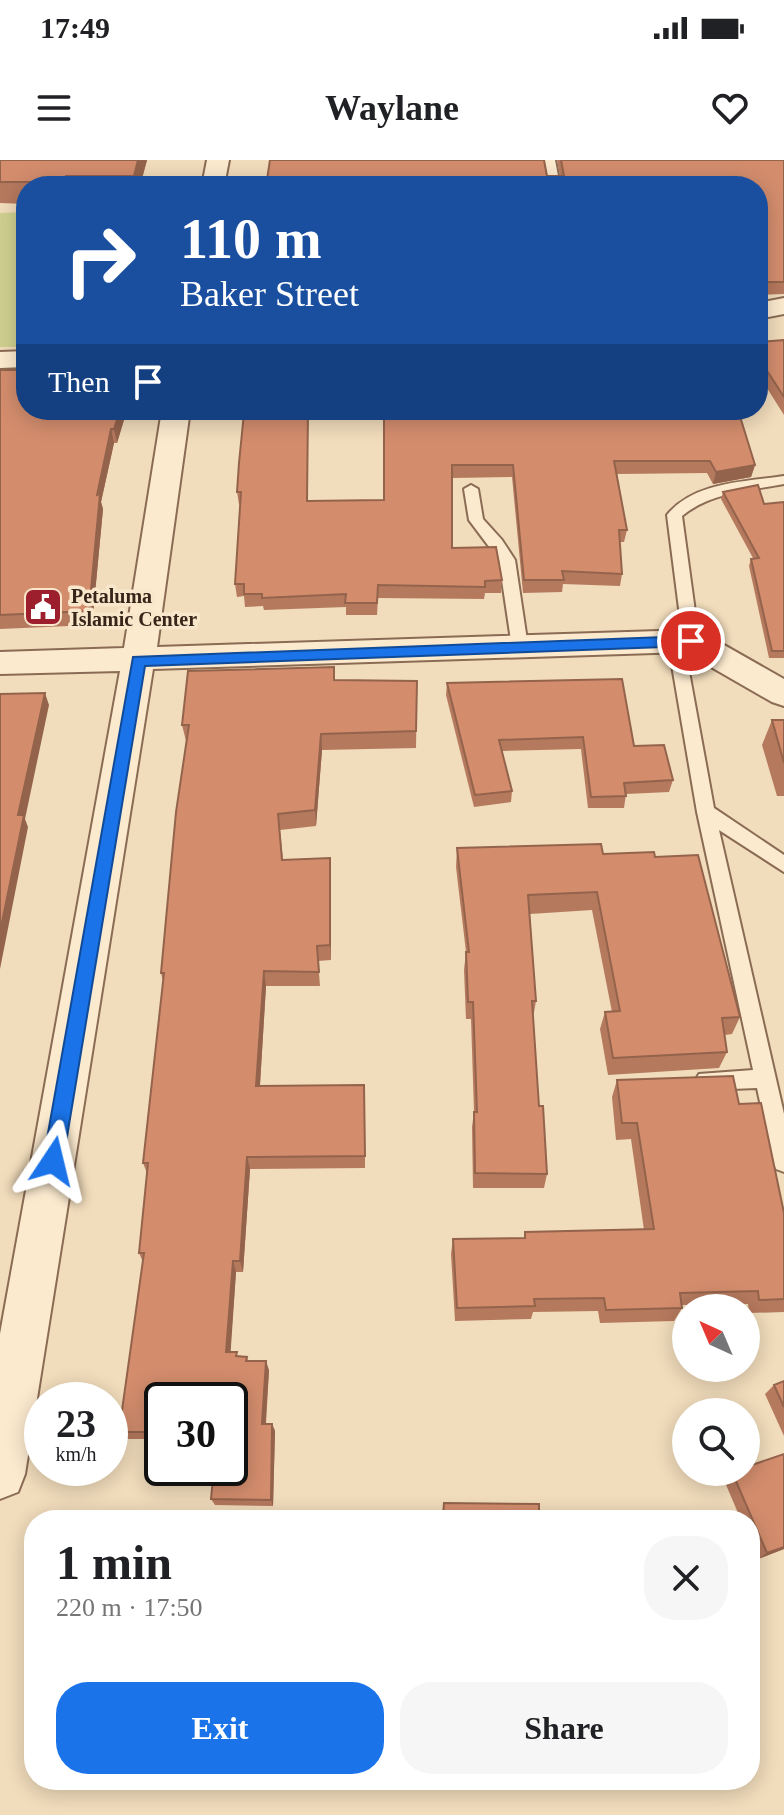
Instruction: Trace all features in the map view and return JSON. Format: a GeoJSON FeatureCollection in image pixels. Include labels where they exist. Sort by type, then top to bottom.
{"type":"FeatureCollection","features":[{"type":"Feature","properties":{"kind":"street"},"geometry":{"type":"LineString","coordinates":[[0,1474],[138,661],[174,420]]}},
{"type":"Feature","properties":{"kind":"street"},"geometry":{"type":"LineString","coordinates":[[0,663],[138,661],[684,641],[784,694]]}},
{"type":"Feature","properties":{"kind":"lane"},"geometry":{"type":"LineString","coordinates":[[784,480],[705,495],[693,499],[674,515],[684,641],[706,812],[784,1162]]}},
{"type":"Feature","properties":{"kind":"lane"},"geometry":{"type":"LineString","coordinates":[[471,489],[476,520],[497,543],[507,560],[520,647]]}},
{"type":"Feature","properties":{"kind":"lane"},"geometry":{"type":"LineString","coordinates":[[706,812],[784,865]]}},
{"type":"Feature","properties":{"kind":"lane"},"geometry":{"type":"LineString","coordinates":[[689,1082],[764,1079]]}},
{"type":"Feature","properties":{"kind":"green space"},"geometry":{"type":"Polygon","coordinates":[[[16,212],[16,347],[0,347],[0,213],[16,212]]]}},
{"type":"Feature","properties":{"kind":"building"},"geometry":{"type":"Polygon","coordinates":[[[0,160],[138,160],[134,176],[16,176],[16,182],[0,182],[0,160]]]}},
{"type":"Feature","properties":{"kind":"building"},"geometry":{"type":"Polygon","coordinates":[[[270,160],[544,160],[547,176],[268,176],[270,160]]]}},
{"type":"Feature","properties":{"kind":"building"},"geometry":{"type":"Polygon","coordinates":[[[561,160],[784,160],[784,282],[768,282],[768,176],[564,176],[561,160]]]}},
{"type":"Feature","properties":{"kind":"building"},"geometry":{"type":"Polygon","coordinates":[[[784,340],[784,397],[768,372],[768,341],[784,340]]]}},
{"type":"Feature","properties":{"kind":"building"},"geometry":{"type":"Polygon","coordinates":[[[0,370],[16,370],[16,420],[117,420],[114,429],[111,429],[97,495],[100,494],[89,611],[0,615],[0,370]]]}},
{"type":"Feature","properties":{"kind":"building"},"geometry":{"type":"Polygon","coordinates":[[[243,420],[308,420],[307,501],[384,500],[384,420],[741,420],[755,465],[716,472],[710,461],[614,461],[627,530],[619,530],[622,574],[562,571],[564,580],[524,580],[513,465],[452,465],[452,548],[496,547],[502,580],[485,581],[485,587],[378,585],[377,603],[345,603],[346,594],[262,598],[262,594],[244,594],[244,584],[235,584],[241,492],[237,492],[243,420]]]}},
{"type":"Feature","properties":{"kind":"building"},"geometry":{"type":"Polygon","coordinates":[[[758,485],[764,504],[784,502],[784,651],[772,651],[751,559],[759,558],[723,492],[758,485]]]}},
{"type":"Feature","properties":{"kind":"building"},"geometry":{"type":"Polygon","coordinates":[[[334,667],[334,680],[417,681],[416,731],[321,734],[315,810],[278,814],[282,860],[330,858],[330,945],[317,946],[319,972],[264,971],[256,1086],[364,1085],[365,1156],[247,1157],[240,1261],[233,1261],[226,1352],[237,1352],[236,1356],[247,1357],[246,1361],[266,1361],[262,1424],[272,1424],[271,1500],[211,1499],[212,1486],[248,1486],[248,1382],[144,1382],[144,1432],[128,1432],[126,1382],[144,1253],[139,1253],[148,1163],[143,1163],[164,973],[161,973],[176,812],[189,725],[182,725],[188,671],[334,667]]]}},
{"type":"Feature","properties":{"kind":"building"},"geometry":{"type":"Polygon","coordinates":[[[622,679],[634,746],[664,745],[673,780],[624,783],[626,796],[591,797],[583,737],[499,740],[512,791],[475,795],[447,683],[622,679]]]}},
{"type":"Feature","properties":{"kind":"building"},"geometry":{"type":"Polygon","coordinates":[[[45,693],[18,815],[24,815],[0,932],[0,694],[45,693]]]}},
{"type":"Feature","properties":{"kind":"building"},"geometry":{"type":"Polygon","coordinates":[[[772,720],[784,720],[784,763],[772,720]]]}},
{"type":"Feature","properties":{"kind":"building"},"geometry":{"type":"Polygon","coordinates":[[[601,844],[603,854],[654,852],[655,857],[698,855],[740,1017],[722,1018],[727,1052],[613,1058],[605,1012],[620,1011],[597,892],[528,895],[536,1001],[532,1001],[539,1106],[543,1106],[547,1174],[475,1173],[474,1112],[477,1112],[473,1002],[468,1002],[466,952],[469,952],[457,848],[601,844]]]}},
{"type":"Feature","properties":{"kind":"building"},"geometry":{"type":"Polygon","coordinates":[[[733,1076],[739,1104],[761,1103],[784,1213],[784,1299],[760,1300],[758,1291],[680,1293],[672,1294],[672,1308],[606,1310],[604,1298],[534,1299],[535,1306],[457,1308],[453,1239],[525,1238],[525,1232],[654,1229],[637,1123],[622,1123],[617,1080],[733,1076]]]}},
{"type":"Feature","properties":{"kind":"building"},"geometry":{"type":"Polygon","coordinates":[[[784,1381],[784,1407],[774,1385],[784,1381]]]}},
{"type":"Feature","properties":{"kind":"building"},"geometry":{"type":"Polygon","coordinates":[[[784,1454],[784,1547],[767,1553],[760,1537],[760,1510],[748,1510],[738,1486],[760,1486],[760,1462],[784,1454]]]}},
{"type":"Feature","properties":{"kind":"building"},"geometry":{"type":"Polygon","coordinates":[[[444,1503],[539,1504],[539,1510],[443,1510],[444,1503]]]}},
{"type":"Feature","properties":{"kind":"place","name":"Petaluma Islamic Center"},"geometry":{"type":"Point","coordinates":[43,607]}},
{"type":"Feature","properties":{"kind":"route"},"geometry":{"type":"LineString","coordinates":[[53,1161],[138,661],[691,641]]}}]}
